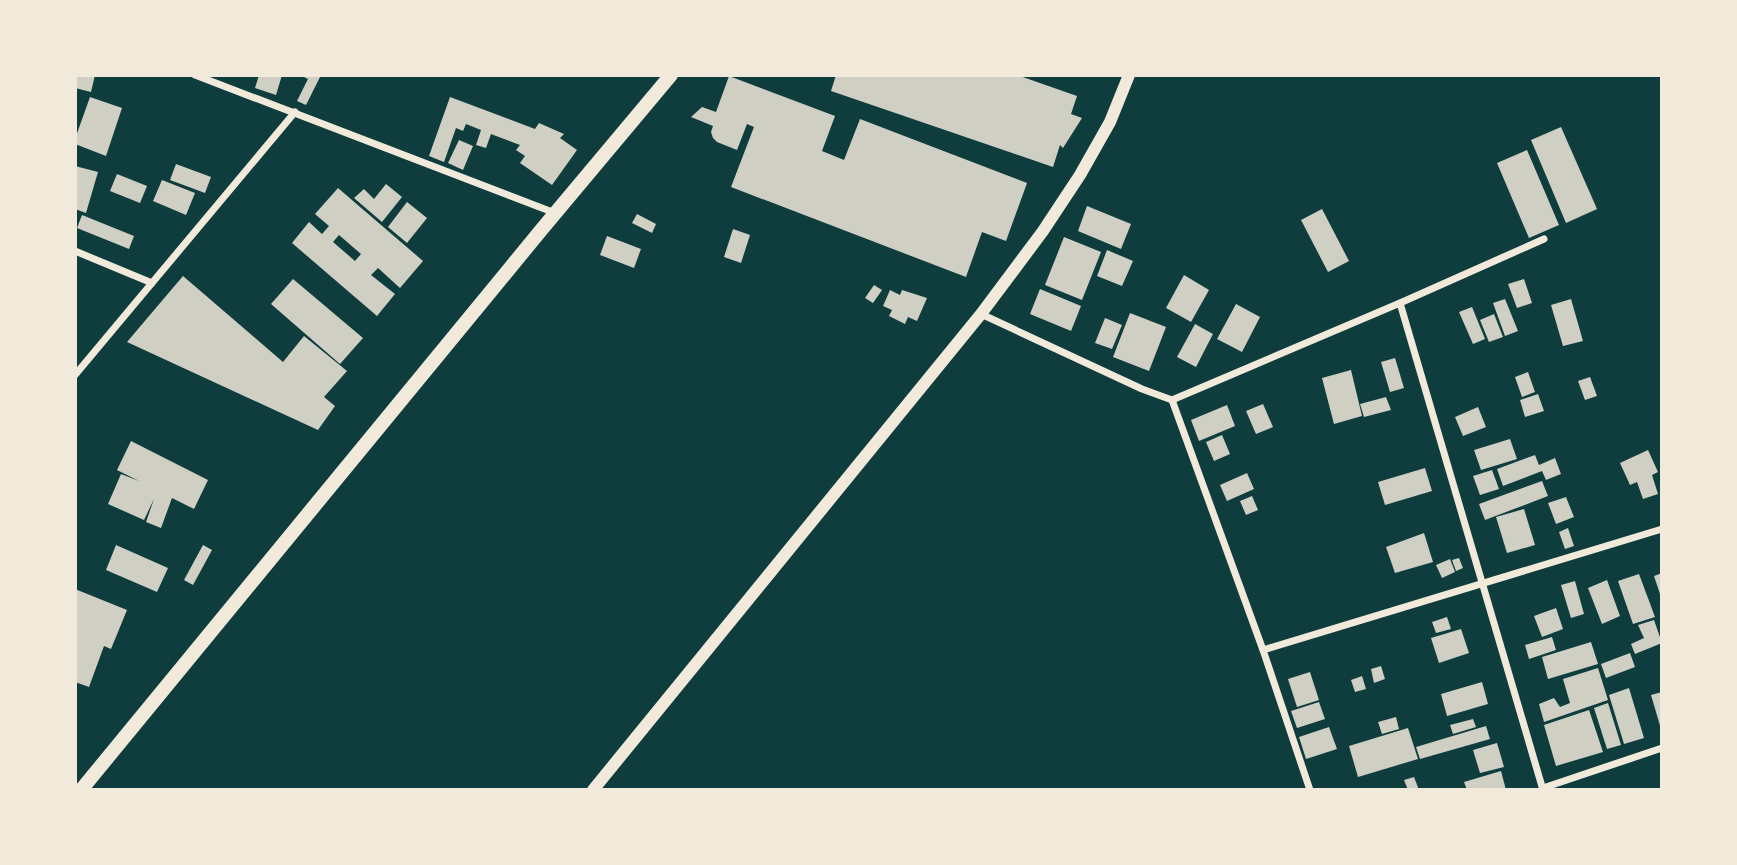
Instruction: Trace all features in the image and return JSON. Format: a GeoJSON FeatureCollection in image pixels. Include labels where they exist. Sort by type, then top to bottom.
{"type":"FeatureCollection","features":[{"type":"Feature","properties":{"kind":"main road"},"geometry":{"type":"LineString","coordinates":[[80,790],[671,75]]}},
{"type":"Feature","properties":{"kind":"street"},"geometry":{"type":"LineString","coordinates":[[195,75],[555,213]]}},
{"type":"Feature","properties":{"kind":"street"},"geometry":{"type":"LineString","coordinates":[[593,790],[981,314],[1043,231],[1080,175],[1111,122],[1129,75]]}},
{"type":"Feature","properties":{"kind":"street"},"geometry":{"type":"LineString","coordinates":[[75,375],[295,112]]}},
{"type":"Feature","properties":{"kind":"street"},"geometry":{"type":"LineString","coordinates":[[981,314],[1142,389],[1172,400],[1544,239]]}},
{"type":"Feature","properties":{"kind":"street"},"geometry":{"type":"LineString","coordinates":[[75,251],[152,283]]}},
{"type":"Feature","properties":{"kind":"street"},"geometry":{"type":"LineString","coordinates":[[1400,303],[1543,789],[1662,748]]}},
{"type":"Feature","properties":{"kind":"street"},"geometry":{"type":"LineString","coordinates":[[1172,400],[1263,650],[1310,790]]}},
{"type":"Feature","properties":{"kind":"street"},"geometry":{"type":"LineString","coordinates":[[1263,650],[1662,529]]}},
{"type":"Feature","properties":{"kind":"building"},"geometry":{"type":"Polygon","coordinates":[[[75,75],[95,75],[91,92],[75,88],[75,75]]]}},
{"type":"Feature","properties":{"kind":"building"},"geometry":{"type":"Polygon","coordinates":[[[259,75],[282,75],[276,95],[255,88],[259,75]]]}},
{"type":"Feature","properties":{"kind":"building"},"geometry":{"type":"Polygon","coordinates":[[[300,75],[321,75],[306,105],[297,101],[308,79],[300,75]]]}},
{"type":"Feature","properties":{"kind":"building"},"geometry":{"type":"Polygon","coordinates":[[[836,75],[1017,75],[1077,96],[1071,114],[1082,118],[1063,148],[1060,145],[1053,167],[831,91],[836,75]]]}},
{"type":"Feature","properties":{"kind":"building"},"geometry":{"type":"Polygon","coordinates":[[[729,76],[835,116],[822,151],[844,160],[860,119],[1027,183],[1006,241],[982,232],[966,277],[731,187],[754,127],[747,124],[737,150],[713,138],[713,126],[691,117],[702,107],[716,112],[729,76]]]}},
{"type":"Feature","properties":{"kind":"building"},"geometry":{"type":"Polygon","coordinates":[[[90,97],[122,108],[106,156],[75,144],[90,97]]]}},
{"type":"Feature","properties":{"kind":"building"},"geometry":{"type":"Polygon","coordinates":[[[450,97],[535,129],[539,123],[564,134],[560,138],[577,150],[552,185],[520,163],[525,156],[516,150],[520,145],[491,134],[486,148],[476,145],[481,130],[466,124],[463,131],[456,128],[444,162],[429,156],[450,97]]]}},
{"type":"Feature","properties":{"kind":"building"},"geometry":{"type":"Polygon","coordinates":[[[1561,127],[1597,209],[1566,223],[1531,140],[1561,127]]]}},
{"type":"Feature","properties":{"kind":"building"},"geometry":{"type":"Polygon","coordinates":[[[459,140],[473,146],[463,170],[448,163],[459,140]]]}},
{"type":"Feature","properties":{"kind":"building"},"geometry":{"type":"Polygon","coordinates":[[[1527,150],[1559,225],[1529,238],[1497,163],[1527,150]]]}},
{"type":"Feature","properties":{"kind":"building"},"geometry":{"type":"Polygon","coordinates":[[[176,164],[211,177],[205,193],[170,180],[176,164]]]}},
{"type":"Feature","properties":{"kind":"building"},"geometry":{"type":"Polygon","coordinates":[[[75,166],[98,172],[86,213],[75,209],[75,166]]]}},
{"type":"Feature","properties":{"kind":"building"},"geometry":{"type":"Polygon","coordinates":[[[117,174],[147,186],[140,203],[110,191],[117,174]]]}},
{"type":"Feature","properties":{"kind":"building"},"geometry":{"type":"Polygon","coordinates":[[[162,180],[195,193],[186,215],[153,201],[162,180]]]}},
{"type":"Feature","properties":{"kind":"building"},"geometry":{"type":"Polygon","coordinates":[[[386,184],[402,197],[382,222],[354,198],[364,189],[374,199],[386,184]]]}},
{"type":"Feature","properties":{"kind":"building"},"geometry":{"type":"Polygon","coordinates":[[[338,188],[423,261],[400,288],[378,268],[371,275],[395,294],[377,316],[292,243],[309,222],[322,234],[329,226],[315,214],[338,188]],[[339,235],[333,242],[355,261],[361,254],[339,235]]]}},
{"type":"Feature","properties":{"kind":"building"},"geometry":{"type":"Polygon","coordinates":[[[407,202],[427,218],[407,243],[388,227],[407,202]]]}},
{"type":"Feature","properties":{"kind":"building"},"geometry":{"type":"Polygon","coordinates":[[[1087,206],[1131,224],[1121,249],[1078,231],[1087,206]]]}},
{"type":"Feature","properties":{"kind":"building"},"geometry":{"type":"Polygon","coordinates":[[[1322,209],[1349,261],[1328,272],[1301,220],[1322,209]]]}},
{"type":"Feature","properties":{"kind":"building"},"geometry":{"type":"Polygon","coordinates":[[[637,214],[656,224],[652,233],[632,223],[637,214]]]}},
{"type":"Feature","properties":{"kind":"building"},"geometry":{"type":"Polygon","coordinates":[[[82,215],[134,236],[129,249],[77,228],[82,215]]]}},
{"type":"Feature","properties":{"kind":"building"},"geometry":{"type":"Polygon","coordinates":[[[733,229],[750,235],[741,263],[724,257],[733,229]]]}},
{"type":"Feature","properties":{"kind":"building"},"geometry":{"type":"Polygon","coordinates":[[[607,236],[641,249],[634,268],[600,255],[607,236]]]}},
{"type":"Feature","properties":{"kind":"building"},"geometry":{"type":"Polygon","coordinates":[[[1064,237],[1101,252],[1082,300],[1045,285],[1064,237]]]}},
{"type":"Feature","properties":{"kind":"building"},"geometry":{"type":"Polygon","coordinates":[[[1107,250],[1133,261],[1122,286],[1097,276],[1107,250]]]}},
{"type":"Feature","properties":{"kind":"building"},"geometry":{"type":"Polygon","coordinates":[[[1184,275],[1209,290],[1191,322],[1166,308],[1184,275]]]}},
{"type":"Feature","properties":{"kind":"building"},"geometry":{"type":"Polygon","coordinates":[[[183,276],[283,362],[304,336],[347,371],[324,397],[335,406],[318,430],[127,342],[183,276]]]}},
{"type":"Feature","properties":{"kind":"building"},"geometry":{"type":"Polygon","coordinates":[[[293,279],[363,338],[340,364],[271,304],[293,279]]]}},
{"type":"Feature","properties":{"kind":"building"},"geometry":{"type":"Polygon","coordinates":[[[1524,279],[1532,303],[1517,308],[1508,284],[1524,279]]]}},
{"type":"Feature","properties":{"kind":"building"},"geometry":{"type":"Polygon","coordinates":[[[874,285],[882,290],[873,303],[865,298],[874,285]]]}},
{"type":"Feature","properties":{"kind":"building"},"geometry":{"type":"Polygon","coordinates":[[[1040,289],[1081,306],[1071,331],[1030,314],[1040,289]]]}},
{"type":"Feature","properties":{"kind":"building"},"geometry":{"type":"Polygon","coordinates":[[[890,290],[900,295],[902,290],[927,298],[917,321],[908,317],[905,324],[889,316],[892,310],[883,306],[890,290]]]}},
{"type":"Feature","properties":{"kind":"building"},"geometry":{"type":"Polygon","coordinates":[[[1505,299],[1518,331],[1505,336],[1493,303],[1505,299]]]}},
{"type":"Feature","properties":{"kind":"building"},"geometry":{"type":"Polygon","coordinates":[[[1571,299],[1583,341],[1563,346],[1551,305],[1571,299]]]}},
{"type":"Feature","properties":{"kind":"building"},"geometry":{"type":"Polygon","coordinates":[[[1236,304],[1260,317],[1242,352],[1217,339],[1236,304]]]}},
{"type":"Feature","properties":{"kind":"building"},"geometry":{"type":"Polygon","coordinates":[[[1472,307],[1485,339],[1473,344],[1459,312],[1472,307]]]}},
{"type":"Feature","properties":{"kind":"building"},"geometry":{"type":"Polygon","coordinates":[[[1130,313],[1166,327],[1149,371],[1113,357],[1130,313]]]}},
{"type":"Feature","properties":{"kind":"building"},"geometry":{"type":"Polygon","coordinates":[[[1494,314],[1503,337],[1489,342],[1480,320],[1494,314]]]}},
{"type":"Feature","properties":{"kind":"building"},"geometry":{"type":"Polygon","coordinates":[[[1105,318],[1122,325],[1112,349],[1095,343],[1105,318]]]}},
{"type":"Feature","properties":{"kind":"building"},"geometry":{"type":"Polygon","coordinates":[[[1195,324],[1213,334],[1196,367],[1177,357],[1195,324]]]}},
{"type":"Feature","properties":{"kind":"building"},"geometry":{"type":"Polygon","coordinates":[[[1395,358],[1404,388],[1390,392],[1381,362],[1395,358]]]}},
{"type":"Feature","properties":{"kind":"building"},"geometry":{"type":"Polygon","coordinates":[[[1351,370],[1362,416],[1334,424],[1322,378],[1351,370]]]}},
{"type":"Feature","properties":{"kind":"building"},"geometry":{"type":"Polygon","coordinates":[[[1528,372],[1535,392],[1522,397],[1515,377],[1528,372]]]}},
{"type":"Feature","properties":{"kind":"building"},"geometry":{"type":"Polygon","coordinates":[[[1590,377],[1597,396],[1585,400],[1578,381],[1590,377]]]}},
{"type":"Feature","properties":{"kind":"building"},"geometry":{"type":"Polygon","coordinates":[[[1538,394],[1544,411],[1525,417],[1520,400],[1538,394]]]}},
{"type":"Feature","properties":{"kind":"building"},"geometry":{"type":"Polygon","coordinates":[[[1386,397],[1391,410],[1364,417],[1360,404],[1386,397]]]}},
{"type":"Feature","properties":{"kind":"building"},"geometry":{"type":"Polygon","coordinates":[[[1263,404],[1273,427],[1256,434],[1246,411],[1263,404]]]}},
{"type":"Feature","properties":{"kind":"building"},"geometry":{"type":"Polygon","coordinates":[[[1227,405],[1235,426],[1199,441],[1191,420],[1227,405]]]}},
{"type":"Feature","properties":{"kind":"building"},"geometry":{"type":"Polygon","coordinates":[[[1478,407],[1486,427],[1463,436],[1455,417],[1478,407]]]}},
{"type":"Feature","properties":{"kind":"building"},"geometry":{"type":"Polygon","coordinates":[[[1222,435],[1230,454],[1214,461],[1206,442],[1222,435]]]}},
{"type":"Feature","properties":{"kind":"building"},"geometry":{"type":"Polygon","coordinates":[[[1510,439],[1517,459],[1481,470],[1474,450],[1510,439]]]}},
{"type":"Feature","properties":{"kind":"building"},"geometry":{"type":"Polygon","coordinates":[[[131,441],[208,480],[194,509],[172,498],[161,528],[146,522],[154,499],[144,520],[108,504],[121,474],[139,481],[117,470],[131,441]]]}},
{"type":"Feature","properties":{"kind":"building"},"geometry":{"type":"Polygon","coordinates":[[[1648,450],[1658,472],[1652,475],[1658,494],[1643,499],[1637,482],[1630,485],[1620,463],[1648,450]]]}},
{"type":"Feature","properties":{"kind":"building"},"geometry":{"type":"Polygon","coordinates":[[[1535,455],[1539,465],[1555,458],[1561,474],[1546,480],[1542,471],[1503,486],[1497,469],[1535,455]]]}},
{"type":"Feature","properties":{"kind":"building"},"geometry":{"type":"Polygon","coordinates":[[[1425,468],[1432,491],[1385,505],[1378,482],[1425,468]]]}},
{"type":"Feature","properties":{"kind":"building"},"geometry":{"type":"Polygon","coordinates":[[[1492,470],[1499,489],[1480,495],[1473,476],[1492,470]]]}},
{"type":"Feature","properties":{"kind":"building"},"geometry":{"type":"Polygon","coordinates":[[[1247,473],[1254,489],[1227,501],[1220,485],[1247,473]]]}},
{"type":"Feature","properties":{"kind":"building"},"geometry":{"type":"Polygon","coordinates":[[[1542,481],[1548,496],[1485,520],[1479,504],[1542,481]]]}},
{"type":"Feature","properties":{"kind":"building"},"geometry":{"type":"Polygon","coordinates":[[[1252,496],[1258,510],[1246,515],[1240,501],[1252,496]]]}},
{"type":"Feature","properties":{"kind":"building"},"geometry":{"type":"Polygon","coordinates":[[[1566,497],[1574,517],[1556,524],[1548,503],[1566,497]]]}},
{"type":"Feature","properties":{"kind":"building"},"geometry":{"type":"Polygon","coordinates":[[[1524,509],[1535,545],[1507,553],[1496,517],[1524,509]]]}},
{"type":"Feature","properties":{"kind":"building"},"geometry":{"type":"Polygon","coordinates":[[[1568,528],[1574,546],[1565,549],[1559,532],[1568,528]]]}},
{"type":"Feature","properties":{"kind":"building"},"geometry":{"type":"Polygon","coordinates":[[[1424,533],[1433,562],[1395,573],[1386,547],[1424,533]]]}},
{"type":"Feature","properties":{"kind":"building"},"geometry":{"type":"Polygon","coordinates":[[[116,545],[168,568],[157,592],[106,570],[116,545]]]}},
{"type":"Feature","properties":{"kind":"building"},"geometry":{"type":"Polygon","coordinates":[[[203,545],[212,550],[193,585],[184,580],[203,545]]]}},
{"type":"Feature","properties":{"kind":"building"},"geometry":{"type":"Polygon","coordinates":[[[1459,558],[1463,568],[1456,571],[1452,560],[1459,558]]]}},
{"type":"Feature","properties":{"kind":"building"},"geometry":{"type":"Polygon","coordinates":[[[1450,559],[1455,572],[1442,578],[1436,565],[1450,559]]]}},
{"type":"Feature","properties":{"kind":"building"},"geometry":{"type":"Polygon","coordinates":[[[1662,573],[1662,597],[1661,597],[1654,576],[1662,573]]]}},
{"type":"Feature","properties":{"kind":"building"},"geometry":{"type":"Polygon","coordinates":[[[1639,574],[1655,617],[1633,624],[1618,581],[1639,574]]]}},
{"type":"Feature","properties":{"kind":"building"},"geometry":{"type":"Polygon","coordinates":[[[1607,580],[1620,616],[1602,624],[1588,588],[1607,580]]]}},
{"type":"Feature","properties":{"kind":"building"},"geometry":{"type":"Polygon","coordinates":[[[1575,581],[1584,614],[1571,618],[1561,585],[1575,581]]]}},
{"type":"Feature","properties":{"kind":"building"},"geometry":{"type":"Polygon","coordinates":[[[75,589],[127,610],[111,649],[104,646],[89,687],[75,682],[75,589]]]}},
{"type":"Feature","properties":{"kind":"building"},"geometry":{"type":"Polygon","coordinates":[[[1556,608],[1563,629],[1542,637],[1534,616],[1556,608]]]}},
{"type":"Feature","properties":{"kind":"building"},"geometry":{"type":"Polygon","coordinates":[[[1447,617],[1451,629],[1436,633],[1432,622],[1447,617]]]}},
{"type":"Feature","properties":{"kind":"building"},"geometry":{"type":"Polygon","coordinates":[[[1654,620],[1662,643],[1635,654],[1631,644],[1644,638],[1638,625],[1654,620]]]}},
{"type":"Feature","properties":{"kind":"building"},"geometry":{"type":"Polygon","coordinates":[[[1461,629],[1469,653],[1439,663],[1431,638],[1461,629]]]}},
{"type":"Feature","properties":{"kind":"building"},"geometry":{"type":"Polygon","coordinates":[[[1552,637],[1556,650],[1529,659],[1525,645],[1552,637]]]}},
{"type":"Feature","properties":{"kind":"building"},"geometry":{"type":"Polygon","coordinates":[[[1591,642],[1598,664],[1548,679],[1542,657],[1591,642]]]}},
{"type":"Feature","properties":{"kind":"building"},"geometry":{"type":"Polygon","coordinates":[[[1630,653],[1635,667],[1606,678],[1601,664],[1630,653]]]}},
{"type":"Feature","properties":{"kind":"building"},"geometry":{"type":"Polygon","coordinates":[[[1381,666],[1385,679],[1374,683],[1371,669],[1381,666]]]}},
{"type":"Feature","properties":{"kind":"building"},"geometry":{"type":"Polygon","coordinates":[[[1598,668],[1608,700],[1544,722],[1539,704],[1554,698],[1560,707],[1570,703],[1563,679],[1598,668]]]}},
{"type":"Feature","properties":{"kind":"building"},"geometry":{"type":"Polygon","coordinates":[[[1310,672],[1319,700],[1297,707],[1288,679],[1310,672]]]}},
{"type":"Feature","properties":{"kind":"building"},"geometry":{"type":"Polygon","coordinates":[[[1362,676],[1366,689],[1355,692],[1351,680],[1362,676]]]}},
{"type":"Feature","properties":{"kind":"building"},"geometry":{"type":"Polygon","coordinates":[[[1482,682],[1488,704],[1447,716],[1441,694],[1482,682]]]}},
{"type":"Feature","properties":{"kind":"building"},"geometry":{"type":"Polygon","coordinates":[[[1629,688],[1644,738],[1624,744],[1609,695],[1629,688]]]}},
{"type":"Feature","properties":{"kind":"building"},"geometry":{"type":"Polygon","coordinates":[[[1662,692],[1662,729],[1661,729],[1651,695],[1662,692]]]}},
{"type":"Feature","properties":{"kind":"building"},"geometry":{"type":"Polygon","coordinates":[[[1319,702],[1325,719],[1297,728],[1291,711],[1319,702]]]}},
{"type":"Feature","properties":{"kind":"building"},"geometry":{"type":"Polygon","coordinates":[[[1608,703],[1621,745],[1607,749],[1594,708],[1608,703]]]}},
{"type":"Feature","properties":{"kind":"building"},"geometry":{"type":"Polygon","coordinates":[[[1589,710],[1603,752],[1556,766],[1544,725],[1589,710]]]}},
{"type":"Feature","properties":{"kind":"building"},"geometry":{"type":"Polygon","coordinates":[[[1396,717],[1399,729],[1382,734],[1378,722],[1396,717]]]}},
{"type":"Feature","properties":{"kind":"building"},"geometry":{"type":"Polygon","coordinates":[[[1473,719],[1476,727],[1453,734],[1450,725],[1473,719]]]}},
{"type":"Feature","properties":{"kind":"building"},"geometry":{"type":"Polygon","coordinates":[[[1486,726],[1490,739],[1420,759],[1416,747],[1486,726]]]}},
{"type":"Feature","properties":{"kind":"building"},"geometry":{"type":"Polygon","coordinates":[[[1329,727],[1337,749],[1306,759],[1299,737],[1329,727]]]}},
{"type":"Feature","properties":{"kind":"building"},"geometry":{"type":"Polygon","coordinates":[[[1408,728],[1418,759],[1358,777],[1349,746],[1408,728]]]}},
{"type":"Feature","properties":{"kind":"building"},"geometry":{"type":"Polygon","coordinates":[[[1497,743],[1504,767],[1480,773],[1473,750],[1497,743]]]}},
{"type":"Feature","properties":{"kind":"building"},"geometry":{"type":"Polygon","coordinates":[[[1501,771],[1506,790],[1467,790],[1464,782],[1501,771]]]}},
{"type":"Feature","properties":{"kind":"building"},"geometry":{"type":"Polygon","coordinates":[[[1414,777],[1419,790],[1408,790],[1404,780],[1414,777]]]}}]}
